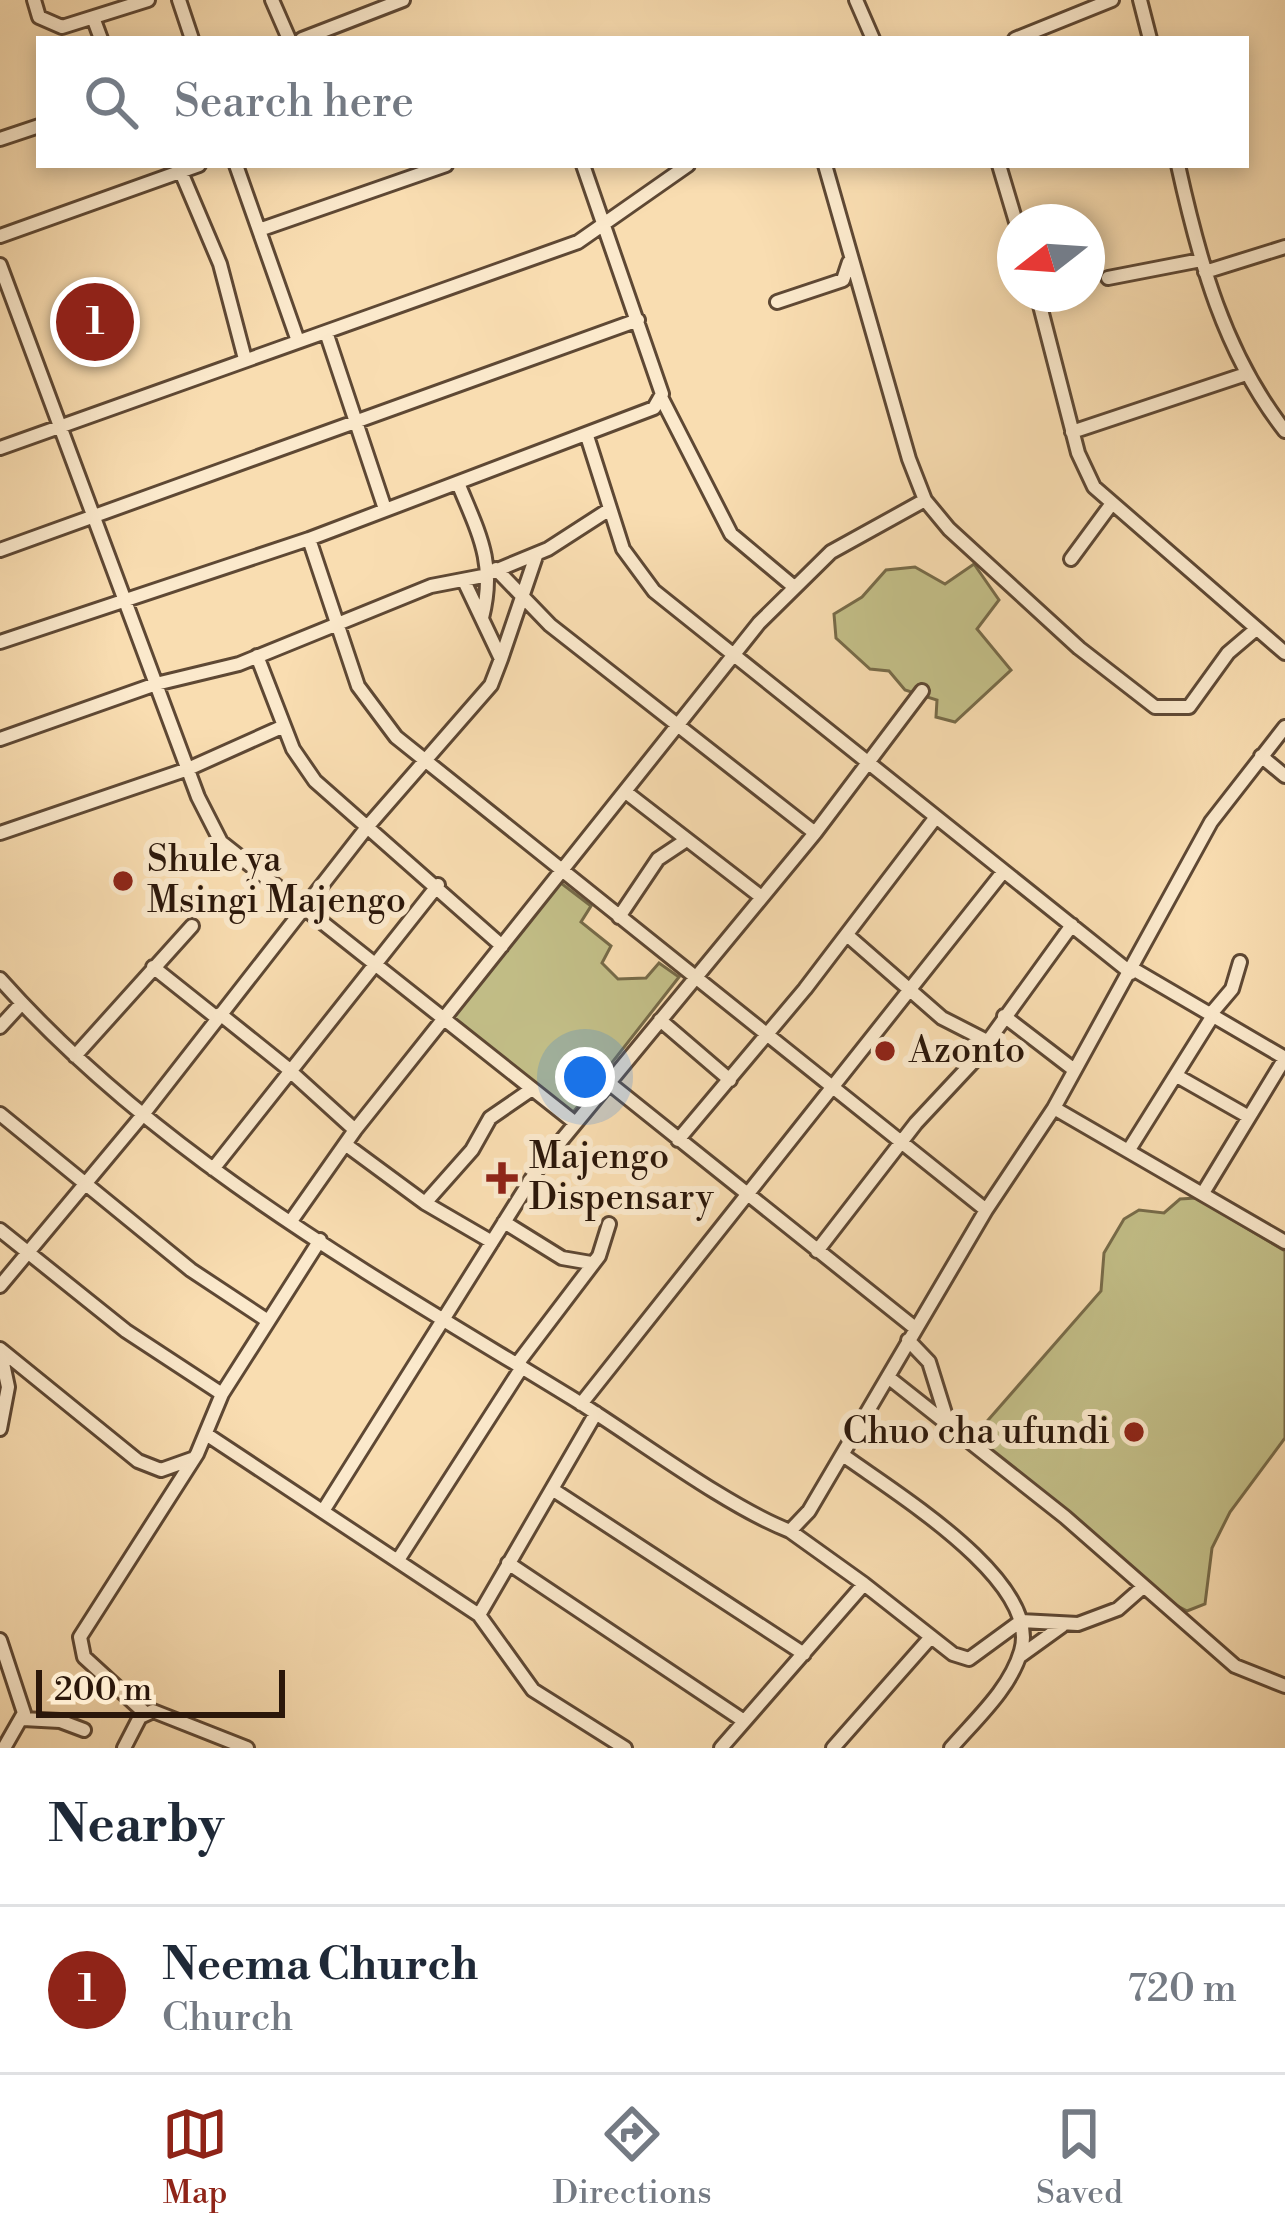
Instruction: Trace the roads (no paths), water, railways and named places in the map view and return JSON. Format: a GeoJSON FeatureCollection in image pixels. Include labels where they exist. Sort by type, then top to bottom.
{"type":"FeatureCollection","features":[{"type":"Feature","properties":{"kind":"street"},"geometry":{"type":"LineString","coordinates":[[34,0],[49,25],[94,20],[148,0]]}},
{"type":"Feature","properties":{"kind":"street"},"geometry":{"type":"LineString","coordinates":[[179,0],[191,36]]}},
{"type":"Feature","properties":{"kind":"street"},"geometry":{"type":"LineString","coordinates":[[272,0],[288,36]]}},
{"type":"Feature","properties":{"kind":"street"},"geometry":{"type":"LineString","coordinates":[[310,36],[403,0]]}},
{"type":"Feature","properties":{"kind":"street"},"geometry":{"type":"LineString","coordinates":[[856,0],[872,36]]}},
{"type":"Feature","properties":{"kind":"street"},"geometry":{"type":"LineString","coordinates":[[1023,36],[1078,6],[1112,0]]}},
{"type":"Feature","properties":{"kind":"street"},"geometry":{"type":"LineString","coordinates":[[1140,0],[1149,36]]}},
{"type":"Feature","properties":{"kind":"street"},"geometry":{"type":"LineString","coordinates":[[94,20],[100,36]]}},
{"type":"Feature","properties":{"kind":"street"},"geometry":{"type":"LineString","coordinates":[[1039,36],[1046,27]]}},
{"type":"Feature","properties":{"kind":"street"},"geometry":{"type":"LineString","coordinates":[[0,139],[36,127]]}},
{"type":"Feature","properties":{"kind":"street"},"geometry":{"type":"LineString","coordinates":[[0,236],[191,168]]}},
{"type":"Feature","properties":{"kind":"street"},"geometry":{"type":"LineString","coordinates":[[237,168],[298,341]]}},
{"type":"Feature","properties":{"kind":"street"},"geometry":{"type":"LineString","coordinates":[[259,230],[437,168]]}},
{"type":"Feature","properties":{"kind":"street"},"geometry":{"type":"LineString","coordinates":[[584,168],[662,399],[731,534],[794,586]]}},
{"type":"Feature","properties":{"kind":"street"},"geometry":{"type":"LineString","coordinates":[[0,448],[578,242],[684,168]]}},
{"type":"Feature","properties":{"kind":"street"},"geometry":{"type":"LineString","coordinates":[[825,168],[925,500],[1006,582],[1131,693],[1155,707],[1189,707],[1228,653],[1255,630]]}},
{"type":"Feature","properties":{"kind":"street"},"geometry":{"type":"LineString","coordinates":[[1000,168],[1011,204]]}},
{"type":"Feature","properties":{"kind":"street"},"geometry":{"type":"LineString","coordinates":[[1179,168],[1203,266],[1246,374],[1285,430]]}},
{"type":"Feature","properties":{"kind":"street"},"geometry":{"type":"LineString","coordinates":[[181,172],[220,264],[245,359]]}},
{"type":"Feature","properties":{"kind":"street"},"geometry":{"type":"LineString","coordinates":[[1108,278],[1203,266],[1285,247]]}},
{"type":"Feature","properties":{"kind":"street"},"geometry":{"type":"LineString","coordinates":[[777,302],[842,280],[850,258]]}},
{"type":"Feature","properties":{"kind":"street"},"geometry":{"type":"LineString","coordinates":[[0,265],[64,426],[188,769],[221,842],[574,1122]]}},
{"type":"Feature","properties":{"kind":"street"},"geometry":{"type":"LineString","coordinates":[[1041,312],[1088,478],[1110,506],[1285,653]]}},
{"type":"Feature","properties":{"kind":"street"},"geometry":{"type":"LineString","coordinates":[[0,550],[638,320]]}},
{"type":"Feature","properties":{"kind":"street"},"geometry":{"type":"LineString","coordinates":[[326,332],[384,506]]}},
{"type":"Feature","properties":{"kind":"street"},"geometry":{"type":"LineString","coordinates":[[1072,432],[1246,374]]}},
{"type":"Feature","properties":{"kind":"street"},"geometry":{"type":"LineString","coordinates":[[0,642],[308,538],[384,506],[587,436],[644,414],[662,399]]}},
{"type":"Feature","properties":{"kind":"street"},"geometry":{"type":"LineString","coordinates":[[587,436],[633,568],[734,656],[1132,971],[1284,1057],[1203,1193]]}},
{"type":"Feature","properties":{"kind":"street"},"geometry":{"type":"LineString","coordinates":[[458,483],[493,571],[571,642],[814,833]]}},
{"type":"Feature","properties":{"kind":"street"},"geometry":{"type":"LineString","coordinates":[[291,1221],[443,1020],[794,586],[831,552],[925,500]]}},
{"type":"Feature","properties":{"kind":"street"},"geometry":{"type":"LineString","coordinates":[[1071,559],[1110,506]]}},
{"type":"Feature","properties":{"kind":"street"},"geometry":{"type":"LineString","coordinates":[[0,739],[156,684],[256,656],[431,586],[464,581],[536,555],[610,509]]}},
{"type":"Feature","properties":{"kind":"street"},"geometry":{"type":"LineString","coordinates":[[308,538],[334,623],[366,702],[396,737],[986,1210]]}},
{"type":"Feature","properties":{"kind":"street"},"geometry":{"type":"LineString","coordinates":[[0,1286],[141,1118],[368,826],[491,685],[536,555]]}},
{"type":"Feature","properties":{"kind":"street"},"geometry":{"type":"LineString","coordinates":[[482,618],[493,571]]}},
{"type":"Feature","properties":{"kind":"street"},"geometry":{"type":"LineString","coordinates":[[464,581],[501,659]]}},
{"type":"Feature","properties":{"kind":"street"},"geometry":{"type":"LineString","coordinates":[[256,656],[284,726],[315,781],[502,946]]}},
{"type":"Feature","properties":{"kind":"street"},"geometry":{"type":"LineString","coordinates":[[322,1511],[504,1222],[574,1122],[869,765],[922,691]]}},
{"type":"Feature","properties":{"kind":"street"},"geometry":{"type":"LineString","coordinates":[[0,833],[188,769],[284,726]]}},
{"type":"Feature","properties":{"kind":"street"},"geometry":{"type":"LineString","coordinates":[[790,1531],[809,1511],[986,1210],[1054,1108],[1211,823],[1285,727]]}},
{"type":"Feature","properties":{"kind":"street"},"geometry":{"type":"LineString","coordinates":[[1262,756],[1285,776]]}},
{"type":"Feature","properties":{"kind":"street"},"geometry":{"type":"LineString","coordinates":[[627,793],[760,896]]}},
{"type":"Feature","properties":{"kind":"street"},"geometry":{"type":"LineString","coordinates":[[678,1140],[847,935],[936,817]]}},
{"type":"Feature","properties":{"kind":"street"},"geometry":{"type":"LineString","coordinates":[[619,917],[658,859],[666,825]]}},
{"type":"Feature","properties":{"kind":"street"},"geometry":{"type":"LineString","coordinates":[[658,859],[685,841]]}},
{"type":"Feature","properties":{"kind":"street"},"geometry":{"type":"LineString","coordinates":[[581,1404],[745,1194],[838,1087],[1003,872]]}},
{"type":"Feature","properties":{"kind":"street"},"geometry":{"type":"LineString","coordinates":[[213,1168],[438,885]]}},
{"type":"Feature","properties":{"kind":"street"},"geometry":{"type":"LineString","coordinates":[[817,1251],[987,1041],[1072,925]]}},
{"type":"Feature","properties":{"kind":"street"},"geometry":{"type":"LineString","coordinates":[[75,1056],[192,926]]}},
{"type":"Feature","properties":{"kind":"street"},"geometry":{"type":"LineString","coordinates":[[847,935],[942,1018],[987,1041]]}},
{"type":"Feature","properties":{"kind":"street"},"geometry":{"type":"LineString","coordinates":[[1130,1148],[1235,982],[1240,962]]}},
{"type":"Feature","properties":{"kind":"street"},"geometry":{"type":"LineString","coordinates":[[153,967],[291,1071],[356,1130]]}},
{"type":"Feature","properties":{"kind":"street"},"geometry":{"type":"LineString","coordinates":[[0,980],[141,1118],[320,1240],[790,1531],[962,1658],[974,1658],[1021,1621],[1062,1626]]}},
{"type":"Feature","properties":{"kind":"street"},"geometry":{"type":"LineString","coordinates":[[0,1027],[22,1003]]}},
{"type":"Feature","properties":{"kind":"street"},"geometry":{"type":"LineString","coordinates":[[1004,1016],[1073,1069]]}},
{"type":"Feature","properties":{"kind":"street"},"geometry":{"type":"LineString","coordinates":[[660,1019],[730,1080]]}},
{"type":"Feature","properties":{"kind":"street"},"geometry":{"type":"LineString","coordinates":[[1177,1076],[1249,1117]]}},
{"type":"Feature","properties":{"kind":"street"},"geometry":{"type":"LineString","coordinates":[[609,1083],[912,1334],[929,1362],[948,1423]]}},
{"type":"Feature","properties":{"kind":"street"},"geometry":{"type":"LineString","coordinates":[[425,1203],[472,1150],[490,1118],[532,1089]]}},
{"type":"Feature","properties":{"kind":"street"},"geometry":{"type":"LineString","coordinates":[[1054,1108],[1285,1242]]}},
{"type":"Feature","properties":{"kind":"street"},"geometry":{"type":"LineString","coordinates":[[0,1114],[191,1270],[268,1321]]}},
{"type":"Feature","properties":{"kind":"street"},"geometry":{"type":"LineString","coordinates":[[345,1144],[425,1203],[492,1242]]}},
{"type":"Feature","properties":{"kind":"street"},"geometry":{"type":"LineString","coordinates":[[504,1222],[562,1258],[592,1263]]}},
{"type":"Feature","properties":{"kind":"street"},"geometry":{"type":"LineString","coordinates":[[398,1560],[519,1366],[592,1263],[610,1224]]}},
{"type":"Feature","properties":{"kind":"street"},"geometry":{"type":"LineString","coordinates":[[0,1230],[26,1254],[222,1394]]}},
{"type":"Feature","properties":{"kind":"street"},"geometry":{"type":"LineString","coordinates":[[247,1748],[158,1712],[144,1712],[84,1657],[78,1642],[122,1564],[193,1459],[222,1394],[320,1240]]}},
{"type":"Feature","properties":{"kind":"street"},"geometry":{"type":"LineString","coordinates":[[0,1350],[8,1388],[0,1429]]}},
{"type":"Feature","properties":{"kind":"street"},"geometry":{"type":"LineString","coordinates":[[0,1350],[138,1461],[161,1470],[193,1459]]}},
{"type":"Feature","properties":{"kind":"street"},"geometry":{"type":"LineString","coordinates":[[888,1377],[1235,1666],[1285,1686]]}},
{"type":"Feature","properties":{"kind":"street"},"geometry":{"type":"LineString","coordinates":[[478,1615],[596,1413]]}},
{"type":"Feature","properties":{"kind":"street"},"geometry":{"type":"LineString","coordinates":[[206,1434],[478,1615],[532,1690],[626,1748]]}},
{"type":"Feature","properties":{"kind":"street"},"geometry":{"type":"LineString","coordinates":[[843,1455],[993,1574],[1016,1601],[1021,1621],[1018,1658]]}},
{"type":"Feature","properties":{"kind":"street"},"geometry":{"type":"LineString","coordinates":[[552,1489],[804,1654]]}},
{"type":"Feature","properties":{"kind":"street"},"geometry":{"type":"LineString","coordinates":[[508,1563],[744,1721]]}},
{"type":"Feature","properties":{"kind":"street"},"geometry":{"type":"LineString","coordinates":[[731,1745],[744,1721],[864,1584]]}},
{"type":"Feature","properties":{"kind":"street"},"geometry":{"type":"LineString","coordinates":[[951,1748],[988,1706],[1018,1658],[1062,1626],[1110,1613],[1143,1587]]}},
{"type":"Feature","properties":{"kind":"street"},"geometry":{"type":"LineString","coordinates":[[833,1748],[931,1637]]}},
{"type":"Feature","properties":{"kind":"street"},"geometry":{"type":"LineString","coordinates":[[0,1640],[23,1706],[22,1720],[4,1748]]}},
{"type":"Feature","properties":{"kind":"street"},"geometry":{"type":"LineString","coordinates":[[124,1748],[144,1712]]}},
{"type":"Feature","properties":{"kind":"street"},"geometry":{"type":"LineString","coordinates":[[22,1720],[60,1721],[84,1730]]}},
{"type":"Feature","properties":{"kind":"place","name":"Neema Church"},"geometry":{"type":"Point","coordinates":[95,322]}},
{"type":"Feature","properties":{"kind":"place","name":"Shule ya Msingi Majengo"},"geometry":{"type":"Point","coordinates":[123,881]}},
{"type":"Feature","properties":{"kind":"place","name":"Azonto"},"geometry":{"type":"Point","coordinates":[885,1051]}},
{"type":"Feature","properties":{"kind":"place","name":"Majengo Dispensary"},"geometry":{"type":"Point","coordinates":[502,1178]}},
{"type":"Feature","properties":{"kind":"place","name":"Chuo cha ufundi"},"geometry":{"type":"Point","coordinates":[1134,1432]}}]}
